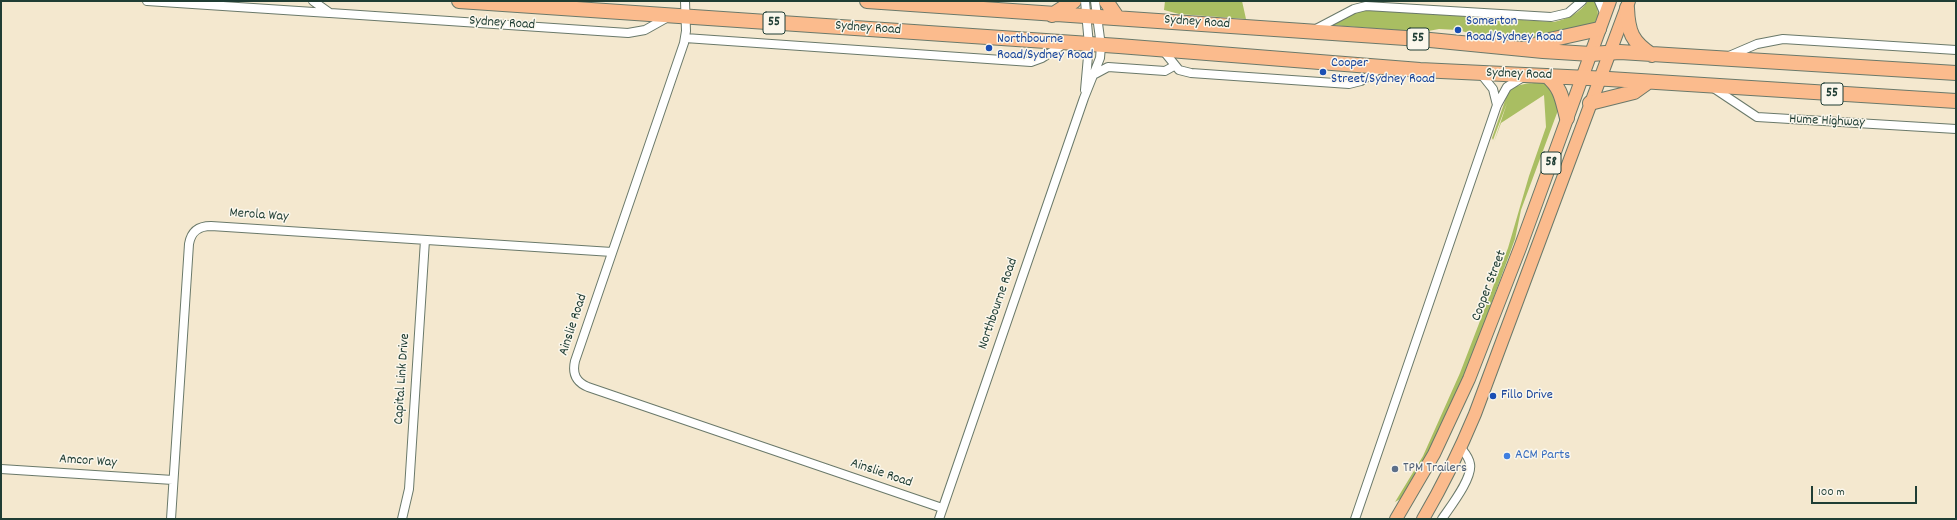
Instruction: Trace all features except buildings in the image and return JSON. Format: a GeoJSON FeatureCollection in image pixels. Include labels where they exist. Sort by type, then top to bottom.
{"type":"FeatureCollection","features":[{"type":"Feature","properties":{"kind":"highway","name":"Sydney Road"},"geometry":{"type":"LineString","coordinates":[[459,1],[1162,49],[1481,74],[1582,78]]}},
{"type":"Feature","properties":{"kind":"highway","name":"Sydney Road"},"geometry":{"type":"LineString","coordinates":[[867,1],[983,5],[1052,15],[1117,17],[1524,50],[1591,54]]}},
{"type":"Feature","properties":{"kind":"highway"},"geometry":{"type":"LineString","coordinates":[[1052,15],[1074,1]]}},
{"type":"Feature","properties":{"kind":"highway"},"geometry":{"type":"LineString","coordinates":[[1106,1],[1117,17]]}},
{"type":"Feature","properties":{"kind":"highway"},"geometry":{"type":"LineString","coordinates":[[1628,5],[1628,26],[1632,36],[1639,47],[1652,55]]}},
{"type":"Feature","properties":{"kind":"highway"},"geometry":{"type":"LineString","coordinates":[[1524,50],[1545,41],[1599,29]]}},
{"type":"Feature","properties":{"kind":"highway","name":"55"},"geometry":{"type":"LineString","coordinates":[[1591,54],[1611,53],[1652,55],[1956,73]]}},
{"type":"Feature","properties":{"kind":"highway"},"geometry":{"type":"LineString","coordinates":[[1547,76],[1560,90],[1567,118]]}},
{"type":"Feature","properties":{"kind":"highway","name":"Hume Highway"},"geometry":{"type":"LineString","coordinates":[[1582,78],[1956,101]]}},
{"type":"Feature","properties":{"kind":"highway"},"geometry":{"type":"LineString","coordinates":[[1590,103],[1634,92],[1648,82]]}},
{"type":"Feature","properties":{"kind":"main road","name":"58"},"geometry":{"type":"LineString","coordinates":[[1591,54],[1610,1]]}},
{"type":"Feature","properties":{"kind":"main road","name":"58"},"geometry":{"type":"LineString","coordinates":[[1423,519],[1461,448],[1475,414],[1599,78],[1611,53],[1628,5]]}},
{"type":"Feature","properties":{"kind":"main road","name":"Cooper Street"},"geometry":{"type":"LineString","coordinates":[[1396,519],[1434,454],[1454,414],[1475,365],[1591,54]]}},
{"type":"Feature","properties":{"kind":"main road"},"geometry":{"type":"LineString","coordinates":[[1527,228],[1542,234]]}},
{"type":"Feature","properties":{"kind":"main road"},"geometry":{"type":"LineString","coordinates":[[1454,414],[1475,414]]}},
{"type":"Feature","properties":{"kind":"main road"},"geometry":{"type":"LineString","coordinates":[[1434,454],[1450,446],[1461,448]]}},
{"type":"Feature","properties":{"kind":"street","name":"Sydney Road"},"geometry":{"type":"LineString","coordinates":[[146,1],[628,33],[645,30],[670,16]]}},
{"type":"Feature","properties":{"kind":"street"},"geometry":{"type":"LineString","coordinates":[[313,1],[330,13]]}},
{"type":"Feature","properties":{"kind":"street","name":"Ainslie Road"},"geometry":{"type":"LineString","coordinates":[[685,1],[685,38],[575,361],[574,371],[580,383],[942,508]]}},
{"type":"Feature","properties":{"kind":"street"},"geometry":{"type":"LineString","coordinates":[[1085,1],[1092,17],[1095,45]]}},
{"type":"Feature","properties":{"kind":"street"},"geometry":{"type":"LineString","coordinates":[[1095,1],[1092,17],[1095,45]]}},
{"type":"Feature","properties":{"kind":"street"},"geometry":{"type":"LineString","coordinates":[[1311,32],[1354,9],[1366,6],[1551,17],[1568,13],[1582,1]]}},
{"type":"Feature","properties":{"kind":"street"},"geometry":{"type":"LineString","coordinates":[[1599,1],[1605,15]]}},
{"type":"Feature","properties":{"kind":"street","name":"Sydney Road"},"geometry":{"type":"LineString","coordinates":[[685,38],[1031,62],[1042,58],[1065,43]]}},
{"type":"Feature","properties":{"kind":"street"},"geometry":{"type":"LineString","coordinates":[[1723,59],[1757,44],[1783,39],[1956,50]]}},
{"type":"Feature","properties":{"kind":"street","name":"Northbourne Road"},"geometry":{"type":"LineString","coordinates":[[939,519],[1084,98],[1095,74],[1095,45]]}},
{"type":"Feature","properties":{"kind":"street","name":"Northbourne Road"},"geometry":{"type":"LineString","coordinates":[[1084,98],[1095,45]]}},
{"type":"Feature","properties":{"kind":"street","name":"Sydney Road"},"geometry":{"type":"LineString","coordinates":[[1162,49],[1174,66]]}},
{"type":"Feature","properties":{"kind":"street"},"geometry":{"type":"LineString","coordinates":[[1095,74],[1108,67],[1165,71],[1174,66],[1184,72],[1349,84],[1361,81],[1384,67]]}},
{"type":"Feature","properties":{"kind":"street"},"geometry":{"type":"LineString","coordinates":[[1481,74],[1493,89],[1497,105]]}},
{"type":"Feature","properties":{"kind":"street"},"geometry":{"type":"LineString","coordinates":[[1355,519],[1497,105],[1507,87],[1527,75]]}},
{"type":"Feature","properties":{"kind":"street","name":"Hume Highway"},"geometry":{"type":"LineString","coordinates":[[1708,85],[1757,117],[1956,129]]}},
{"type":"Feature","properties":{"kind":"street","name":"Merola Way"},"geometry":{"type":"LineString","coordinates":[[171,519],[189,244],[191,237],[197,229],[211,226],[612,252]]}},
{"type":"Feature","properties":{"kind":"street","name":"Capital Link Drive"},"geometry":{"type":"LineString","coordinates":[[402,519],[409,489],[425,240]]}},
{"type":"Feature","properties":{"kind":"street"},"geometry":{"type":"LineString","coordinates":[[1442,519],[1465,483],[1471,468],[1467,456],[1461,448]]}},
{"type":"Feature","properties":{"kind":"street","name":"Amcor Way"},"geometry":{"type":"LineString","coordinates":[[1,469],[173,480]]}},
{"type":"Feature","properties":{"kind":"green space"},"geometry":{"type":"Polygon","coordinates":[[[1165,1],[1242,1],[1246,19],[1179,14],[1164,10],[1165,1]]]}},
{"type":"Feature","properties":{"kind":"green space"},"geometry":{"type":"Polygon","coordinates":[[[1588,1],[1597,1],[1598,16],[1593,26],[1572,33],[1524,39],[1476,35],[1458,30],[1439,29],[1423,32],[1330,25],[1350,14],[1366,10],[1554,22],[1573,15],[1588,1]]]}},
{"type":"Feature","properties":{"kind":"green space"},"geometry":{"type":"Polygon","coordinates":[[[1531,83],[1549,83],[1559,106],[1521,210],[1515,239],[1468,367],[1430,450],[1402,498],[1395,502],[1423,456],[1460,373],[1508,248],[1529,176],[1546,127],[1544,95],[1501,123],[1494,142],[1507,103],[1493,140],[1492,138],[1507,95],[1510,90],[1520,85],[1531,83]]]}},
{"type":"Feature","properties":{"kind":"place","name":"Somerton Road/Sydney Road"},"geometry":{"type":"Point","coordinates":[1458,30]}},
{"type":"Feature","properties":{"kind":"place","name":"Northbourne Road/Sydney Road"},"geometry":{"type":"Point","coordinates":[989,48]}},
{"type":"Feature","properties":{"kind":"place","name":"Cooper Street/Sydney Road"},"geometry":{"type":"Point","coordinates":[1323,72]}},
{"type":"Feature","properties":{"kind":"place","name":"Fillo Drive"},"geometry":{"type":"Point","coordinates":[1493,396]}},
{"type":"Feature","properties":{"kind":"place","name":"ACM Parts"},"geometry":{"type":"Point","coordinates":[1507,456]}},
{"type":"Feature","properties":{"kind":"place","name":"TPM Trailers"},"geometry":{"type":"Point","coordinates":[1395,469]}}]}
